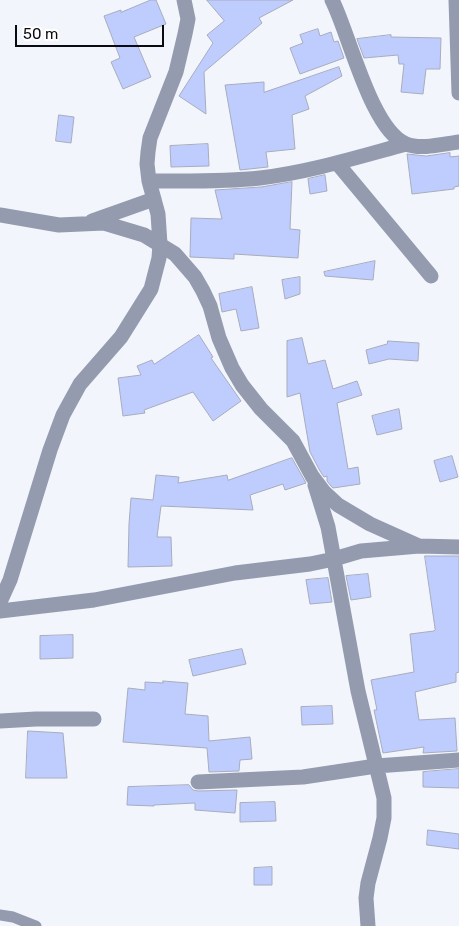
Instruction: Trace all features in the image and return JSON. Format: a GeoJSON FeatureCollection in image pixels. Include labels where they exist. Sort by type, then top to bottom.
{"type":"FeatureCollection","features":[{"type":"Feature","properties":{"kind":"street"},"geometry":{"type":"LineString","coordinates":[[0,602],[10,580],[50,450],[63,415],[80,384],[121,337],[151,289],[159,258],[160,244],[158,214],[149,181],[147,164],[150,138],[176,72],[186,34],[188,19],[184,0]]}},
{"type":"Feature","properties":{"kind":"street"},"geometry":{"type":"LineString","coordinates":[[332,0],[355,62],[371,98],[388,129],[394,136],[406,144]]}},
{"type":"Feature","properties":{"kind":"street"},"geometry":{"type":"LineString","coordinates":[[456,0],[459,92]]}},
{"type":"Feature","properties":{"kind":"street"},"geometry":{"type":"LineString","coordinates":[[149,181],[260,178],[337,163],[406,144],[421,146],[459,142]]}},
{"type":"Feature","properties":{"kind":"street"},"geometry":{"type":"LineString","coordinates":[[337,163],[431,276]]}},
{"type":"Feature","properties":{"kind":"street"},"geometry":{"type":"LineString","coordinates":[[88,223],[154,199]]}},
{"type":"Feature","properties":{"kind":"street"},"geometry":{"type":"LineString","coordinates":[[0,215],[59,225],[104,223],[144,235],[174,254],[195,277],[210,306],[219,338],[242,385],[261,409],[293,442],[312,476],[324,492],[353,515],[419,546]]}},
{"type":"Feature","properties":{"kind":"street"},"geometry":{"type":"LineString","coordinates":[[312,476],[326,519],[358,691],[384,798],[384,818],[366,898],[368,926]]}},
{"type":"Feature","properties":{"kind":"street"},"geometry":{"type":"LineString","coordinates":[[0,611],[94,600],[215,576],[310,564],[361,551],[419,546],[459,547]]}},
{"type":"Feature","properties":{"kind":"street"},"geometry":{"type":"LineString","coordinates":[[0,721],[36,718],[94,719]]}},
{"type":"Feature","properties":{"kind":"street"},"geometry":{"type":"LineString","coordinates":[[198,782],[303,777],[376,766],[459,760]]}},
{"type":"Feature","properties":{"kind":"lane"},"geometry":{"type":"LineString","coordinates":[[0,915],[14,922],[36,926]]}},
{"type":"Feature","properties":{"kind":"building"},"geometry":{"type":"Polygon","coordinates":[[[151,0],[156,0],[166,24],[134,37],[151,77],[123,89],[111,62],[120,58],[104,16],[121,10],[121,12],[151,0]]]}},
{"type":"Feature","properties":{"kind":"building"},"geometry":{"type":"Polygon","coordinates":[[[207,0],[293,0],[259,18],[262,23],[204,72],[206,114],[179,96],[213,43],[207,35],[224,21],[207,0]]]}},
{"type":"Feature","properties":{"kind":"building"},"geometry":{"type":"Polygon","coordinates":[[[318,29],[320,36],[331,32],[334,42],[338,41],[344,58],[300,74],[290,48],[303,43],[300,35],[318,29]]]}},
{"type":"Feature","properties":{"kind":"building"},"geometry":{"type":"Polygon","coordinates":[[[391,35],[391,37],[441,38],[440,69],[426,69],[423,94],[401,92],[404,64],[399,64],[398,55],[364,58],[357,39],[391,35]]]}},
{"type":"Feature","properties":{"kind":"building"},"geometry":{"type":"Polygon","coordinates":[[[339,67],[342,76],[305,96],[309,109],[292,115],[295,149],[266,152],[268,167],[240,170],[225,85],[264,82],[264,92],[339,67]]]}},
{"type":"Feature","properties":{"kind":"building"},"geometry":{"type":"Polygon","coordinates":[[[59,115],[74,117],[71,143],[56,141],[59,115]]]}},
{"type":"Feature","properties":{"kind":"building"},"geometry":{"type":"Polygon","coordinates":[[[208,144],[209,166],[171,167],[170,146],[208,144]]]}},
{"type":"Feature","properties":{"kind":"building"},"geometry":{"type":"Polygon","coordinates":[[[450,153],[450,157],[459,156],[459,186],[454,187],[454,189],[412,194],[407,154],[426,156],[450,153]]]}},
{"type":"Feature","properties":{"kind":"building"},"geometry":{"type":"Polygon","coordinates":[[[325,175],[327,191],[310,194],[308,179],[325,175]]]}},
{"type":"Feature","properties":{"kind":"building"},"geometry":{"type":"Polygon","coordinates":[[[292,182],[290,229],[300,230],[298,258],[234,254],[234,259],[190,257],[191,218],[222,219],[215,190],[261,187],[292,182]]]}},
{"type":"Feature","properties":{"kind":"building"},"geometry":{"type":"Polygon","coordinates":[[[375,261],[373,280],[325,276],[324,272],[375,261]]]}},
{"type":"Feature","properties":{"kind":"building"},"geometry":{"type":"Polygon","coordinates":[[[300,277],[300,294],[285,299],[282,280],[300,277]]]}},
{"type":"Feature","properties":{"kind":"building"},"geometry":{"type":"Polygon","coordinates":[[[252,287],[259,328],[241,331],[236,309],[222,312],[219,294],[252,287]]]}},
{"type":"Feature","properties":{"kind":"building"},"geometry":{"type":"Polygon","coordinates":[[[199,335],[213,357],[211,358],[241,401],[213,421],[193,392],[144,410],[145,413],[123,416],[118,378],[141,375],[137,366],[152,360],[154,364],[199,335]]]}},
{"type":"Feature","properties":{"kind":"building"},"geometry":{"type":"Polygon","coordinates":[[[302,338],[308,364],[325,360],[333,389],[357,381],[362,395],[337,403],[348,469],[358,467],[360,484],[333,488],[331,486],[327,481],[327,476],[324,477],[310,452],[300,393],[287,397],[287,341],[302,338]]]}},
{"type":"Feature","properties":{"kind":"building"},"geometry":{"type":"Polygon","coordinates":[[[388,341],[419,343],[418,361],[389,359],[369,364],[366,350],[387,344],[388,341]]]}},
{"type":"Feature","properties":{"kind":"building"},"geometry":{"type":"Polygon","coordinates":[[[399,409],[402,429],[377,435],[372,416],[399,409]]]}},
{"type":"Feature","properties":{"kind":"building"},"geometry":{"type":"Polygon","coordinates":[[[452,456],[458,477],[440,482],[434,461],[452,456]]]}},
{"type":"Feature","properties":{"kind":"building"},"geometry":{"type":"Polygon","coordinates":[[[292,458],[306,483],[285,490],[283,484],[250,495],[253,510],[161,506],[157,537],[171,537],[172,566],[128,567],[131,498],[153,500],[156,475],[179,477],[178,483],[227,475],[228,480],[292,458]]]}},
{"type":"Feature","properties":{"kind":"building"},"geometry":{"type":"Polygon","coordinates":[[[425,556],[459,556],[459,672],[456,673],[456,682],[415,692],[419,720],[455,718],[457,751],[423,753],[424,747],[383,753],[374,710],[377,710],[371,680],[414,672],[410,634],[435,630],[425,556]]]}},
{"type":"Feature","properties":{"kind":"building"},"geometry":{"type":"Polygon","coordinates":[[[368,574],[371,597],[351,600],[346,576],[368,574]]]}},
{"type":"Feature","properties":{"kind":"building"},"geometry":{"type":"Polygon","coordinates":[[[328,578],[332,602],[310,604],[306,580],[328,578]]]}},
{"type":"Feature","properties":{"kind":"building"},"geometry":{"type":"Polygon","coordinates":[[[73,635],[73,658],[40,659],[40,636],[73,635]]]}},
{"type":"Feature","properties":{"kind":"building"},"geometry":{"type":"Polygon","coordinates":[[[242,649],[246,664],[193,676],[189,660],[242,649]]]}},
{"type":"Feature","properties":{"kind":"building"},"geometry":{"type":"Polygon","coordinates":[[[163,681],[188,683],[185,714],[208,716],[209,741],[250,737],[252,759],[240,760],[239,771],[209,772],[207,748],[123,742],[128,688],[145,690],[145,682],[163,683],[163,681]]]}},
{"type":"Feature","properties":{"kind":"building"},"geometry":{"type":"Polygon","coordinates":[[[332,706],[333,724],[302,725],[301,707],[332,706]]]}},
{"type":"Feature","properties":{"kind":"building"},"geometry":{"type":"Polygon","coordinates":[[[28,731],[63,733],[67,778],[26,778],[28,731]]]}},
{"type":"Feature","properties":{"kind":"building"},"geometry":{"type":"Polygon","coordinates":[[[459,769],[459,788],[423,787],[423,772],[459,769]]]}},
{"type":"Feature","properties":{"kind":"building"},"geometry":{"type":"Polygon","coordinates":[[[189,785],[193,790],[198,791],[237,790],[235,813],[195,810],[195,803],[154,806],[127,805],[128,787],[189,785]]]}},
{"type":"Feature","properties":{"kind":"building"},"geometry":{"type":"Polygon","coordinates":[[[275,802],[276,821],[240,822],[240,803],[275,802]]]}},
{"type":"Feature","properties":{"kind":"building"},"geometry":{"type":"Polygon","coordinates":[[[428,830],[459,834],[459,849],[427,845],[428,830]]]}},
{"type":"Feature","properties":{"kind":"building"},"geometry":{"type":"Polygon","coordinates":[[[272,867],[272,885],[254,885],[254,868],[272,867]]]}}]}
